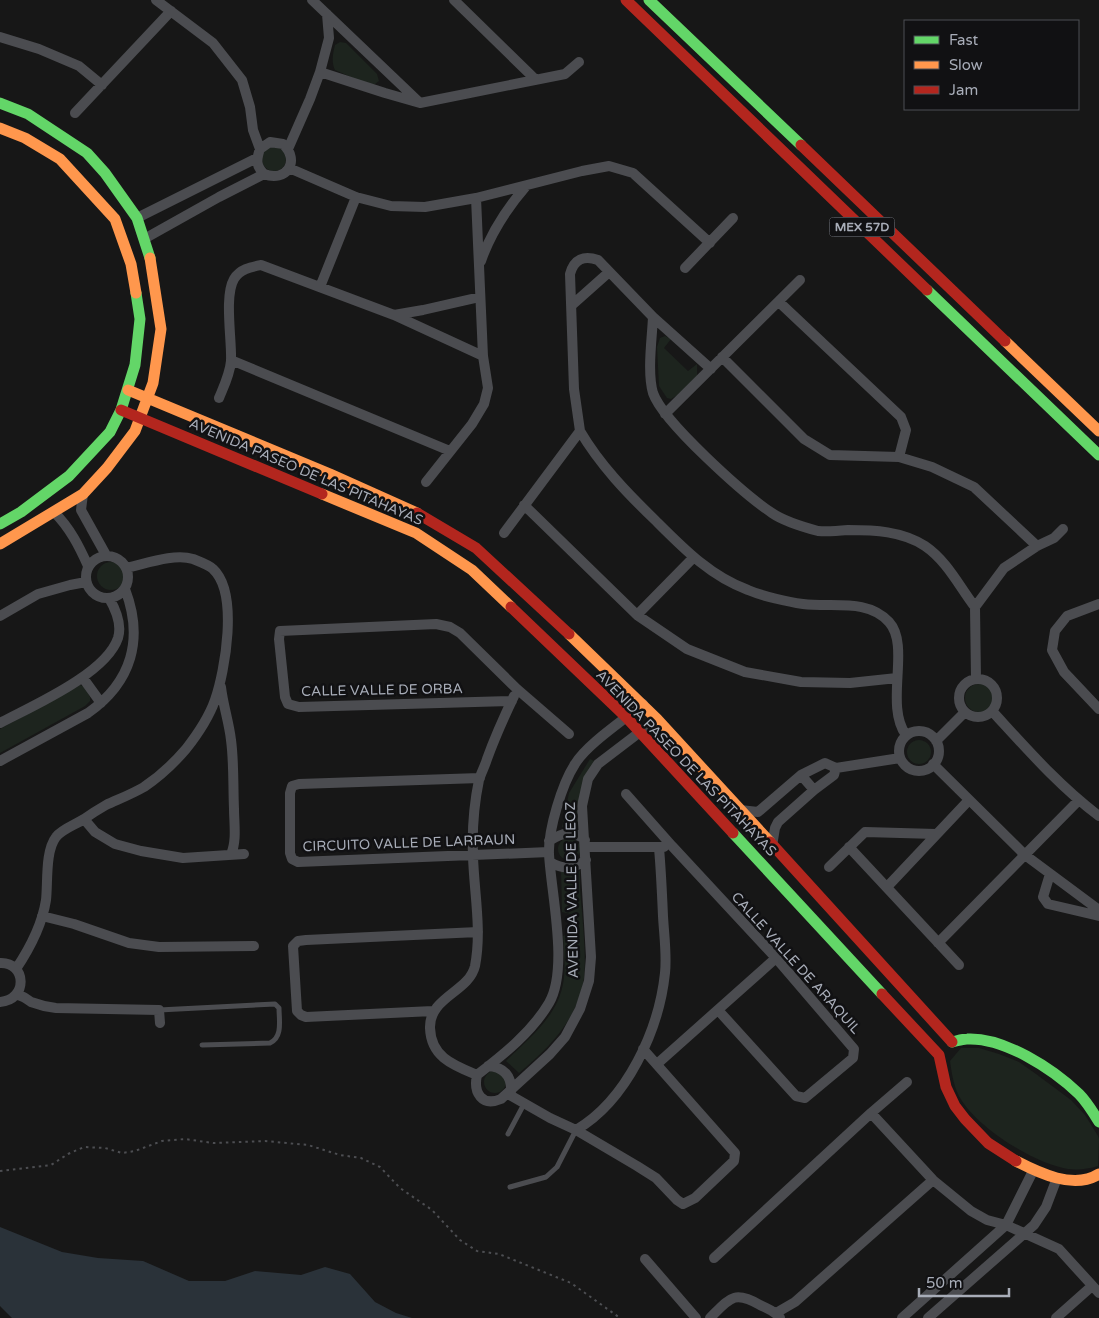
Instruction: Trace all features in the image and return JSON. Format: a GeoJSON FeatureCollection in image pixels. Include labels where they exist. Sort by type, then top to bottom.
{"type":"FeatureCollection","features":[{"type":"Feature","properties":{"kind":"main road","name":"MEX 57D"},"geometry":{"type":"LineString","coordinates":[[626,0],[1099,454]]}},
{"type":"Feature","properties":{"kind":"main road","name":"MEX 57D"},"geometry":{"type":"LineString","coordinates":[[649,0],[1099,431]]}},
{"type":"Feature","properties":{"kind":"main road"},"geometry":{"type":"LineString","coordinates":[[0,103],[28,114],[60,134],[87,153],[105,173],[137,218],[150,258],[161,329],[153,384],[135,431],[108,468],[83,494],[0,544]]}},
{"type":"Feature","properties":{"kind":"main road"},"geometry":{"type":"LineString","coordinates":[[0,128],[26,138],[60,159],[114,219],[131,264],[140,319],[135,365],[122,410],[110,432],[69,476],[21,512],[0,524]]}},
{"type":"Feature","properties":{"kind":"main road"},"geometry":{"type":"LineString","coordinates":[[48,152],[60,134]]}},
{"type":"Feature","properties":{"kind":"main road","name":"AVENIDA PASEO DE LAS PITAHAYAS"},"geometry":{"type":"LineString","coordinates":[[128,390],[413,510],[476,548],[538,604],[658,719],[952,1042]]}},
{"type":"Feature","properties":{"kind":"main road","name":"AVENIDA PASEO DE LAS PITAHAYAS"},"geometry":{"type":"LineString","coordinates":[[122,410],[416,534],[472,570],[626,717],[938,1055]]}},
{"type":"Feature","properties":{"kind":"main road"},"geometry":{"type":"LineString","coordinates":[[323,494],[330,474]]}},
{"type":"Feature","properties":{"kind":"main road"},"geometry":{"type":"LineString","coordinates":[[1097,1180],[1080,1182],[1034,1171],[1004,1154],[976,1133],[955,1106],[942,1080],[938,1055],[952,1042],[969,1038],[994,1043],[1020,1053],[1048,1071],[1080,1096],[1099,1122]]}},
{"type":"Feature","properties":{"kind":"street"},"geometry":{"type":"LineString","coordinates":[[137,218],[210,181],[258,153],[270,142],[283,144],[291,154],[292,162],[285,174],[278,177],[271,177],[259,169],[256,162],[258,153],[250,107],[242,80],[213,43],[156,0]]}},
{"type":"Feature","properties":{"kind":"street"},"geometry":{"type":"LineString","coordinates":[[312,0],[420,102]]}},
{"type":"Feature","properties":{"kind":"street"},"geometry":{"type":"LineString","coordinates":[[454,0],[536,80]]}},
{"type":"Feature","properties":{"kind":"street"},"geometry":{"type":"LineString","coordinates":[[75,112],[171,11]]}},
{"type":"Feature","properties":{"kind":"street"},"geometry":{"type":"LineString","coordinates":[[288,149],[320,72],[328,38],[327,14]]}},
{"type":"Feature","properties":{"kind":"street"},"geometry":{"type":"LineString","coordinates":[[0,37],[39,49],[79,66],[102,84]]}},
{"type":"Feature","properties":{"kind":"street"},"geometry":{"type":"LineString","coordinates":[[320,72],[420,102],[565,74],[579,62]]}},
{"type":"Feature","properties":{"kind":"street"},"geometry":{"type":"LineString","coordinates":[[289,168],[356,197],[390,206],[425,207],[476,198],[610,166],[632,173],[710,242]]}},
{"type":"Feature","properties":{"kind":"street"},"geometry":{"type":"LineString","coordinates":[[144,239],[264,174]]}},
{"type":"Feature","properties":{"kind":"street"},"geometry":{"type":"LineString","coordinates":[[210,181],[219,197]]}},
{"type":"Feature","properties":{"kind":"street"},"geometry":{"type":"LineString","coordinates":[[479,266],[488,242],[508,207],[527,185]]}},
{"type":"Feature","properties":{"kind":"street"},"geometry":{"type":"LineString","coordinates":[[320,288],[356,197]]}},
{"type":"Feature","properties":{"kind":"street"},"geometry":{"type":"LineString","coordinates":[[426,482],[472,424],[484,404],[488,388],[483,356],[476,198]]}},
{"type":"Feature","properties":{"kind":"street"},"geometry":{"type":"LineString","coordinates":[[685,268],[733,218]]}},
{"type":"Feature","properties":{"kind":"street"},"geometry":{"type":"LineString","coordinates":[[711,368],[653,317],[608,273],[598,260],[588,257],[572,266],[570,274],[574,389],[580,431],[592,453],[630,495],[693,558],[719,576],[748,590],[803,604],[847,605],[870,609],[890,622],[898,640],[898,708],[901,728],[906,735]]}},
{"type":"Feature","properties":{"kind":"street"},"geometry":{"type":"LineString","coordinates":[[219,398],[229,374],[231,360],[230,298],[234,279],[246,268],[261,265],[394,314],[483,356]]}},
{"type":"Feature","properties":{"kind":"street"},"geometry":{"type":"LineString","coordinates":[[572,306],[608,273]]}},
{"type":"Feature","properties":{"kind":"street"},"geometry":{"type":"LineString","coordinates":[[665,414],[800,280]]}},
{"type":"Feature","properties":{"kind":"street"},"geometry":{"type":"LineString","coordinates":[[394,314],[480,297]]}},
{"type":"Feature","properties":{"kind":"street"},"geometry":{"type":"LineString","coordinates":[[779,302],[901,417],[906,430],[899,457]]}},
{"type":"Feature","properties":{"kind":"street"},"geometry":{"type":"LineString","coordinates":[[653,317],[650,363],[653,392],[665,414],[750,497],[773,514],[795,524],[820,531],[862,530],[899,534],[925,546],[949,569],[975,607],[976,679]]}},
{"type":"Feature","properties":{"kind":"street"},"geometry":{"type":"LineString","coordinates":[[722,358],[804,439],[830,455],[899,457],[932,466],[974,487],[1038,546]]}},
{"type":"Feature","properties":{"kind":"street"},"geometry":{"type":"LineString","coordinates":[[231,360],[450,451]]}},
{"type":"Feature","properties":{"kind":"street"},"geometry":{"type":"LineString","coordinates":[[504,533],[580,431]]}},
{"type":"Feature","properties":{"kind":"street"},"geometry":{"type":"LineString","coordinates":[[83,494],[81,510],[106,555]]}},
{"type":"Feature","properties":{"kind":"street"},"geometry":{"type":"LineString","coordinates":[[524,505],[637,615],[687,650],[745,672],[801,682],[850,683],[897,678]]}},
{"type":"Feature","properties":{"kind":"street"},"geometry":{"type":"LineString","coordinates":[[54,512],[65,523],[88,566]]}},
{"type":"Feature","properties":{"kind":"street"},"geometry":{"type":"LineString","coordinates":[[975,607],[1004,568],[1054,538],[1063,529]]}},
{"type":"Feature","properties":{"kind":"street"},"geometry":{"type":"LineString","coordinates":[[0,761],[80,717],[101,703],[115,689],[127,668],[131,654],[134,622],[131,605],[125,589],[128,576],[126,568],[118,559],[106,555],[99,557],[88,566],[85,574],[86,582],[90,590],[96,595],[109,598],[125,589]]}},
{"type":"Feature","properties":{"kind":"street"},"geometry":{"type":"LineString","coordinates":[[16,968],[32,943],[42,916],[46,901],[51,846],[56,837],[64,830],[103,807],[144,787],[160,774],[185,749],[207,718],[214,702],[225,654],[228,602],[222,583],[213,569],[193,559],[178,557],[126,568]]}},
{"type":"Feature","properties":{"kind":"street"},"geometry":{"type":"LineString","coordinates":[[637,615],[693,558]]}},
{"type":"Feature","properties":{"kind":"street"},"geometry":{"type":"LineString","coordinates":[[0,616],[38,594],[86,582]]}},
{"type":"Feature","properties":{"kind":"street"},"geometry":{"type":"LineString","coordinates":[[0,723],[83,678],[114,648],[118,637],[119,622],[109,598]]}},
{"type":"Feature","properties":{"kind":"street"},"geometry":{"type":"LineString","coordinates":[[1099,604],[1066,616],[1055,631],[1052,650],[1064,672],[1099,708]]}},
{"type":"Feature","properties":{"kind":"street","name":"CALLE VALLE DE ORBA"},"geometry":{"type":"LineString","coordinates":[[512,701],[299,707],[288,704],[285,697],[279,639],[280,630],[436,624],[450,627],[517,689]]}},
{"type":"Feature","properties":{"kind":"street"},"geometry":{"type":"LineString","coordinates":[[83,678],[101,703]]}},
{"type":"Feature","properties":{"kind":"street"},"geometry":{"type":"LineString","coordinates":[[976,679],[984,679],[991,683],[998,697],[992,712],[978,718],[965,712],[960,707],[958,700],[959,692],[963,686],[969,681],[976,679]]}},
{"type":"Feature","properties":{"kind":"street"},"geometry":{"type":"LineString","coordinates":[[220,680],[223,704],[228,716],[232,742],[235,828],[234,848],[231,854]]}},
{"type":"Feature","properties":{"kind":"street"},"geometry":{"type":"LineString","coordinates":[[488,1066],[503,1070],[509,1076],[511,1084],[509,1093],[495,1102],[483,1099],[478,1095],[476,1089],[477,1075],[438,1054],[432,1042],[430,1026],[433,1011],[471,976],[475,966],[478,932],[473,854],[476,802],[480,778],[494,738],[517,689],[569,734]]}},
{"type":"Feature","properties":{"kind":"street","name":"AVENIDA VALLE DE LEOZ"},"geometry":{"type":"LineString","coordinates":[[477,1075],[528,1030],[550,1003],[554,992],[558,960],[549,841],[556,811],[568,776],[576,762],[587,750],[643,704]]}},
{"type":"Feature","properties":{"kind":"street"},"geometry":{"type":"LineString","coordinates":[[936,741],[965,712]]}},
{"type":"Feature","properties":{"kind":"street"},"geometry":{"type":"LineString","coordinates":[[992,712],[1078,801],[1099,816]]}},
{"type":"Feature","properties":{"kind":"street","name":"AVENIDA VALLE DE LEOZ"},"geometry":{"type":"LineString","coordinates":[[509,1093],[565,1037],[580,1009],[590,981],[591,958],[585,844],[582,823],[584,792],[588,779],[598,764],[658,719]]}},
{"type":"Feature","properties":{"kind":"street"},"geometry":{"type":"LineString","coordinates":[[914,731],[922,731],[936,741],[938,756],[932,764],[923,770],[909,768],[900,758],[901,742],[906,735],[914,731]]}},
{"type":"Feature","properties":{"kind":"street"},"geometry":{"type":"LineString","coordinates":[[587,750],[598,764]]}},
{"type":"Feature","properties":{"kind":"street"},"geometry":{"type":"LineString","coordinates":[[740,810],[758,812],[801,775],[825,763],[836,768],[900,758]]}},
{"type":"Feature","properties":{"kind":"street"},"geometry":{"type":"LineString","coordinates":[[932,764],[1025,855],[1099,910]]}},
{"type":"Feature","properties":{"kind":"street"},"geometry":{"type":"LineString","coordinates":[[772,846],[774,828],[778,822],[834,775],[836,768]]}},
{"type":"Feature","properties":{"kind":"street"},"geometry":{"type":"LineString","coordinates":[[801,775],[814,790]]}},
{"type":"Feature","properties":{"kind":"street","name":"CIRCUITO VALLE DE LARRAUN"},"geometry":{"type":"LineString","coordinates":[[480,778],[299,784],[292,786],[290,793],[290,853],[292,859],[298,862],[473,854],[549,857],[556,866],[572,867],[586,860]]}},
{"type":"Feature","properties":{"kind":"street","name":"CALLE VALLE DE ARAQUIL"},"geometry":{"type":"LineString","coordinates":[[626,794],[776,958],[854,1049],[853,1058],[805,1098],[796,1096],[718,1010]]}},
{"type":"Feature","properties":{"kind":"street"},"geometry":{"type":"LineString","coordinates":[[886,887],[969,800]]}},
{"type":"Feature","properties":{"kind":"street"},"geometry":{"type":"LineString","coordinates":[[938,943],[1078,801]]}},
{"type":"Feature","properties":{"kind":"street"},"geometry":{"type":"LineString","coordinates":[[84,819],[96,832],[115,844],[141,851],[183,858],[244,854]]}},
{"type":"Feature","properties":{"kind":"street"},"geometry":{"type":"LineString","coordinates":[[549,841],[565,833],[572,832],[580,835],[585,844],[659,848],[672,846]]}},
{"type":"Feature","properties":{"kind":"street"},"geometry":{"type":"LineString","coordinates":[[829,867],[865,832],[936,834]]}},
{"type":"Feature","properties":{"kind":"street"},"geometry":{"type":"LineString","coordinates":[[849,847],[959,966]]}},
{"type":"Feature","properties":{"kind":"street"},"geometry":{"type":"LineString","coordinates":[[576,1130],[587,1124],[606,1107],[624,1085],[643,1050],[658,1011],[665,971],[659,848]]}},
{"type":"Feature","properties":{"kind":"street"},"geometry":{"type":"LineString","coordinates":[[1050,874],[1043,897],[1048,904],[1099,916]]}},
{"type":"Feature","properties":{"kind":"street"},"geometry":{"type":"LineString","coordinates":[[42,916],[74,924],[129,943],[159,947],[254,946]]}},
{"type":"Feature","properties":{"kind":"street"},"geometry":{"type":"LineString","coordinates":[[433,1011],[306,1017],[300,1015],[297,1011],[293,946],[298,941],[306,940],[478,932]]}},
{"type":"Feature","properties":{"kind":"street"},"geometry":{"type":"LineString","coordinates":[[657,1064],[776,958]]}},
{"type":"Feature","properties":{"kind":"street"},"geometry":{"type":"LineString","coordinates":[[0,963],[10,964],[16,968],[20,974],[21,982],[20,989],[16,995],[7,1001],[0,1002]]}},
{"type":"Feature","properties":{"kind":"street"},"geometry":{"type":"LineString","coordinates":[[16,995],[21,995],[41,1006],[56,1008],[159,1010],[160,1022]]}},
{"type":"Feature","properties":{"kind":"street"},"geometry":{"type":"LineString","coordinates":[[509,1093],[524,1104],[576,1130],[656,1178],[683,1204],[695,1198],[734,1162],[734,1153],[643,1050]]}},
{"type":"Feature","properties":{"kind":"street"},"geometry":{"type":"LineString","coordinates":[[714,1258],[907,1082]]}},
{"type":"Feature","properties":{"kind":"street"},"geometry":{"type":"LineString","coordinates":[[871,1113],[933,1180],[971,1211],[987,1220],[1006,1225],[1059,1249],[1096,1290],[1056,1318]]}},
{"type":"Feature","properties":{"kind":"street"},"geometry":{"type":"LineString","coordinates":[[902,1318],[1006,1225],[1034,1171]]}},
{"type":"Feature","properties":{"kind":"street"},"geometry":{"type":"LineString","coordinates":[[928,1318],[1034,1225],[1046,1207],[1058,1178]]}},
{"type":"Feature","properties":{"kind":"street"},"geometry":{"type":"LineString","coordinates":[[710,1318],[734,1297],[749,1298],[778,1315],[933,1180]]}},
{"type":"Feature","properties":{"kind":"street"},"geometry":{"type":"LineString","coordinates":[[645,1259],[696,1318]]}},
{"type":"Feature","properties":{"kind":"lane"},"geometry":{"type":"LineString","coordinates":[[159,1010],[275,1004],[280,1008],[279,1035],[276,1040],[270,1042],[202,1045]]}},
{"type":"Feature","properties":{"kind":"lane"},"geometry":{"type":"LineString","coordinates":[[508,1134],[524,1104]]}},
{"type":"Feature","properties":{"kind":"lane"},"geometry":{"type":"LineString","coordinates":[[510,1187],[546,1177],[557,1166],[576,1130]]}},
{"type":"Feature","properties":{"kind":"path"},"geometry":{"type":"LineString","coordinates":[[0,1171],[51,1165],[68,1154],[84,1147],[105,1148],[122,1153],[135,1151],[162,1141],[185,1139],[214,1143],[265,1141],[308,1145],[340,1155],[360,1158],[380,1167],[400,1188],[432,1210],[460,1240],[477,1251],[499,1254],[571,1283],[620,1318]]}},
{"type":"Feature","properties":{"kind":"shaded area"},"geometry":{"type":"Polygon","coordinates":[[[340,42],[346,43],[377,74],[379,81],[369,85],[335,70],[333,61],[335,45],[340,42]]]}},
{"type":"Feature","properties":{"kind":"shaded area"},"geometry":{"type":"Polygon","coordinates":[[[274,147],[279,148],[285,154],[285,164],[279,170],[274,171],[269,170],[263,164],[262,159],[263,154],[269,148],[274,147]]]}},
{"type":"Feature","properties":{"kind":"shaded area"},"geometry":{"type":"Polygon","coordinates":[[[665,336],[671,339],[664,348],[688,371],[697,364],[697,377],[671,399],[667,398],[659,386],[657,347],[660,338],[665,336]]]}},
{"type":"Feature","properties":{"kind":"shaded area"},"geometry":{"type":"Polygon","coordinates":[[[111,562],[121,566],[125,576],[121,586],[111,590],[101,586],[97,576],[101,566],[111,562]]]}},
{"type":"Feature","properties":{"kind":"shaded area"},"geometry":{"type":"Polygon","coordinates":[[[979,684],[989,688],[993,698],[989,708],[979,712],[969,708],[965,698],[969,688],[979,684]]]}},
{"type":"Feature","properties":{"kind":"shaded area"},"geometry":{"type":"Polygon","coordinates":[[[80,685],[85,687],[90,697],[90,701],[85,706],[0,753],[0,729],[80,685]]]}},
{"type":"Feature","properties":{"kind":"shaded area"},"geometry":{"type":"Polygon","coordinates":[[[919,740],[928,743],[931,752],[928,761],[919,764],[910,761],[907,752],[910,743],[919,740]]]}},
{"type":"Feature","properties":{"kind":"shaded area"},"geometry":{"type":"Polygon","coordinates":[[[590,759],[594,761],[580,826],[562,827],[569,793],[590,759]]]}},
{"type":"Feature","properties":{"kind":"shaded area"},"geometry":{"type":"Polygon","coordinates":[[[569,838],[577,841],[580,849],[577,857],[569,860],[561,857],[558,849],[561,841],[569,838]]]}},
{"type":"Feature","properties":{"kind":"shaded area"},"geometry":{"type":"Polygon","coordinates":[[[561,870],[569,873],[580,871],[585,951],[584,978],[581,993],[576,1007],[560,1032],[519,1073],[506,1061],[533,1035],[548,1017],[560,996],[563,984],[565,966],[563,936],[573,933],[571,914],[562,912],[561,870]]]}},
{"type":"Feature","properties":{"kind":"shaded area"},"geometry":{"type":"Polygon","coordinates":[[[961,1048],[979,1048],[1019,1062],[1071,1100],[1085,1115],[1098,1136],[1098,1166],[1087,1169],[1068,1169],[1054,1166],[1009,1144],[982,1123],[962,1101],[954,1082],[950,1061],[961,1048]]]}},
{"type":"Feature","properties":{"kind":"shaded area"},"geometry":{"type":"Polygon","coordinates":[[[495,1071],[503,1074],[506,1082],[503,1090],[495,1093],[487,1090],[484,1082],[487,1074],[495,1071]]]}},
{"type":"Feature","properties":{"kind":"shaded area"},"geometry":{"type":"Polygon","coordinates":[[[0,1227],[62,1252],[98,1258],[143,1261],[189,1281],[225,1281],[255,1271],[301,1275],[325,1267],[350,1274],[375,1302],[396,1313],[412,1318],[12,1318],[0,1306],[0,1227]]]}},
{"type":"Feature","properties":{"kind":"traffic: fast"},"geometry":{"type":"LineString","coordinates":[[649,0],[801,145]]}},
{"type":"Feature","properties":{"kind":"traffic: fast"},"geometry":{"type":"LineString","coordinates":[[0,103],[28,114],[87,153],[105,173],[137,218],[150,258]]}},
{"type":"Feature","properties":{"kind":"traffic: fast"},"geometry":{"type":"LineString","coordinates":[[927,290],[1099,455]]}},
{"type":"Feature","properties":{"kind":"traffic: fast"},"geometry":{"type":"LineString","coordinates":[[0,524],[21,512],[69,476],[110,432],[121,410],[135,365],[140,319],[136,293]]}},
{"type":"Feature","properties":{"kind":"traffic: fast"},"geometry":{"type":"LineString","coordinates":[[733,833],[882,994]]}},
{"type":"Feature","properties":{"kind":"traffic: fast"},"geometry":{"type":"LineString","coordinates":[[952,1042],[965,1039],[981,1040],[996,1043],[1027,1056],[1056,1075],[1079,1094],[1099,1122]]}},
{"type":"Feature","properties":{"kind":"traffic: slow"},"geometry":{"type":"LineString","coordinates":[[0,128],[25,138],[60,159],[115,219],[131,264],[136,293]]}},
{"type":"Feature","properties":{"kind":"traffic: slow"},"geometry":{"type":"LineString","coordinates":[[0,544],[83,494],[107,468],[135,431],[153,383],[161,329],[150,258]]}},
{"type":"Feature","properties":{"kind":"traffic: slow"},"geometry":{"type":"LineString","coordinates":[[1005,341],[1099,431]]}},
{"type":"Feature","properties":{"kind":"traffic: slow"},"geometry":{"type":"LineString","coordinates":[[128,390],[330,474],[417,513]]}},
{"type":"Feature","properties":{"kind":"traffic: slow"},"geometry":{"type":"LineString","coordinates":[[322,494],[416,533],[472,570],[511,607]]}},
{"type":"Feature","properties":{"kind":"traffic: slow"},"geometry":{"type":"LineString","coordinates":[[569,634],[657,719],[770,842]]}},
{"type":"Feature","properties":{"kind":"traffic: slow"},"geometry":{"type":"LineString","coordinates":[[1016,1161],[1046,1175],[1068,1180],[1089,1179],[1099,1174]]}},
{"type":"Feature","properties":{"kind":"traffic: jam"},"geometry":{"type":"LineString","coordinates":[[626,0],[927,290]]}},
{"type":"Feature","properties":{"kind":"traffic: jam"},"geometry":{"type":"LineString","coordinates":[[801,145],[1005,341]]}},
{"type":"Feature","properties":{"kind":"traffic: jam"},"geometry":{"type":"LineString","coordinates":[[121,410],[322,494]]}},
{"type":"Feature","properties":{"kind":"traffic: jam"},"geometry":{"type":"LineString","coordinates":[[417,513],[476,548],[569,634]]}},
{"type":"Feature","properties":{"kind":"traffic: jam"},"geometry":{"type":"LineString","coordinates":[[511,607],[626,717],[733,833]]}},
{"type":"Feature","properties":{"kind":"traffic: jam"},"geometry":{"type":"LineString","coordinates":[[770,842],[952,1042]]}},
{"type":"Feature","properties":{"kind":"traffic: jam"},"geometry":{"type":"LineString","coordinates":[[882,994],[939,1055],[946,1087],[955,1106],[965,1119],[988,1143],[1016,1161]]}}]}
